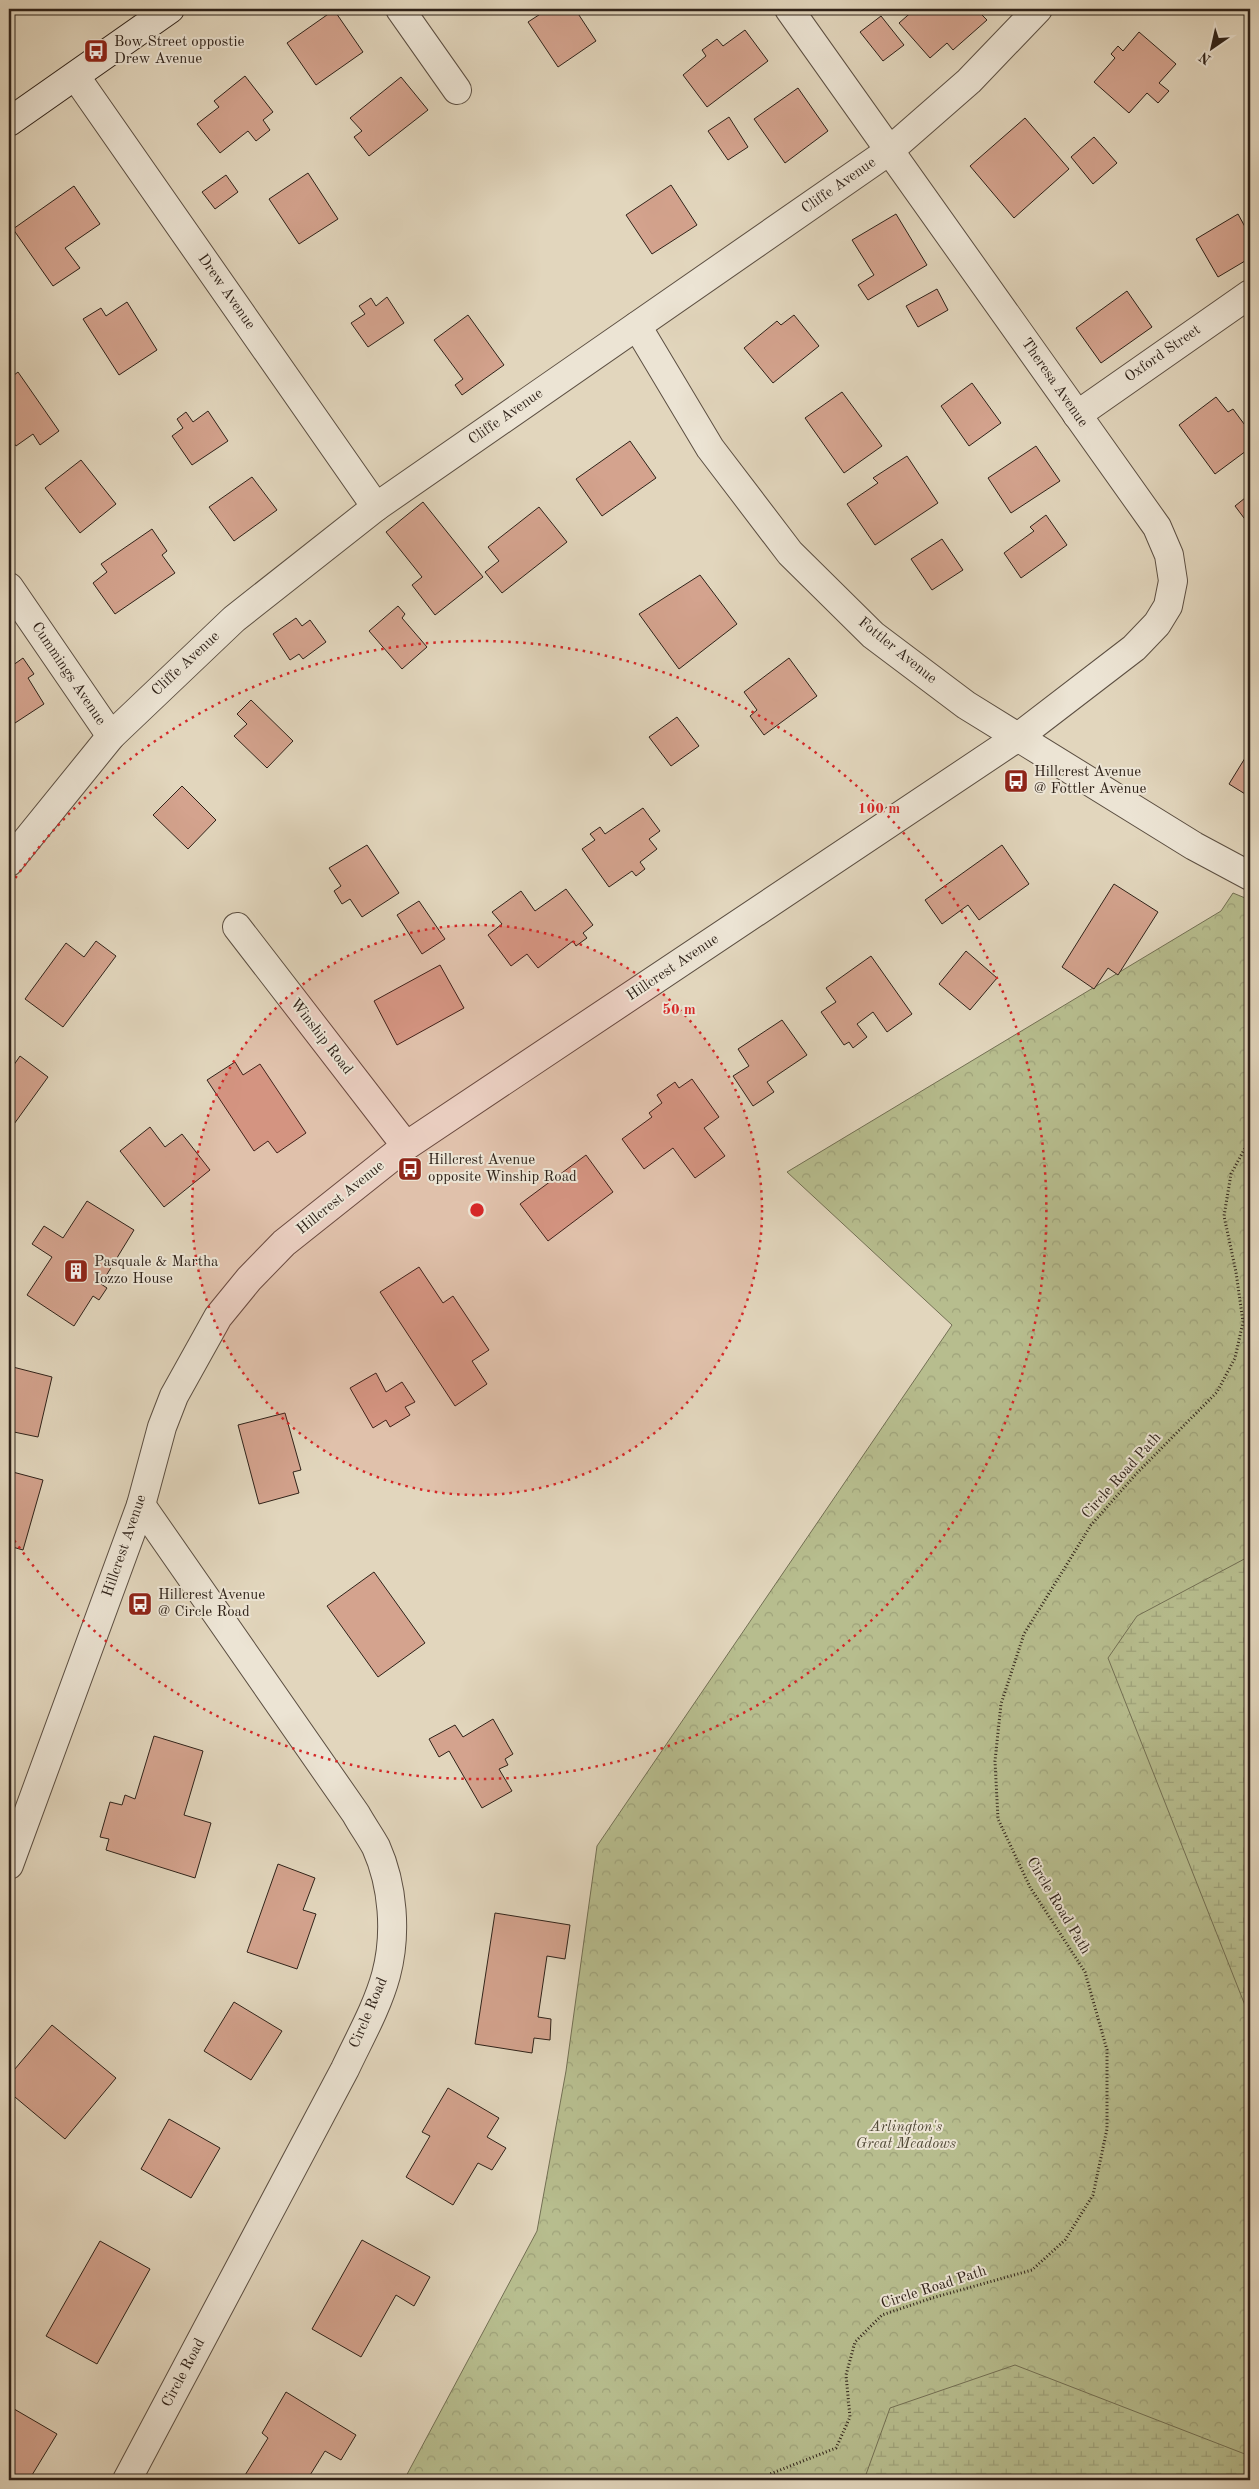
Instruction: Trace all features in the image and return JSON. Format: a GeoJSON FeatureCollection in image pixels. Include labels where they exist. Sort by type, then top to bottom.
{"type":"FeatureCollection","features":[{"type":"Feature","properties":{"kind":"street"},"geometry":{"type":"LineString","coordinates":[[9,122],[76,77],[170,9]]}},
{"type":"Feature","properties":{"kind":"street"},"geometry":{"type":"LineString","coordinates":[[400,9],[457,90]]}},
{"type":"Feature","properties":{"kind":"street","name":"Theresa Avenue"},"geometry":{"type":"LineString","coordinates":[[788,9],[1157,527],[1169,554],[1173,582],[1168,606],[1157,624],[1134,648],[1018,737]]}},
{"type":"Feature","properties":{"kind":"street","name":"Cliffe Avenue"},"geometry":{"type":"LineString","coordinates":[[9,862],[111,736],[234,619],[376,507],[890,151],[969,81],[1038,9]]}},
{"type":"Feature","properties":{"kind":"street","name":"Drew Avenue"},"geometry":{"type":"LineString","coordinates":[[76,77],[376,507]]}},
{"type":"Feature","properties":{"kind":"street","name":"Oxford Street"},"geometry":{"type":"LineString","coordinates":[[1077,415],[1250,294]]}},
{"type":"Feature","properties":{"kind":"street","name":"Fottler Avenue"},"geometry":{"type":"LineString","coordinates":[[637,326],[710,448],[790,553],[873,635],[966,705],[1194,846],[1250,876]]}},
{"type":"Feature","properties":{"kind":"street","name":"Cummings Avenue"},"geometry":{"type":"LineString","coordinates":[[9,587],[111,736]]}},
{"type":"Feature","properties":{"kind":"street","name":"Hillcrest Avenue"},"geometry":{"type":"LineString","coordinates":[[9,1865],[141,1505],[162,1428],[174,1396],[218,1317],[249,1279],[284,1243],[406,1146],[1018,737]]}},
{"type":"Feature","properties":{"kind":"street","name":"Winship Road"},"geometry":{"type":"LineString","coordinates":[[237,927],[406,1146]]}},
{"type":"Feature","properties":{"kind":"street","name":"Circle Road"},"geometry":{"type":"LineString","coordinates":[[126,2480],[345,2070],[374,2008],[386,1975],[391,1944],[392,1913],[387,1880],[376,1847],[356,1814],[141,1505]]}},
{"type":"Feature","properties":{"kind":"path","name":"Circle Road Path"},"geometry":{"type":"LineString","coordinates":[[762,2480],[770,2474],[836,2448],[850,2416],[846,2375],[855,2342],[882,2315],[932,2298],[1032,2270],[1065,2240],[1093,2194],[1107,2129],[1107,2050],[1084,1972],[1030,1887],[998,1819],[995,1761],[1002,1704],[1024,1634],[1091,1525],[1137,1473],[1217,1392],[1235,1358],[1243,1322],[1236,1272],[1224,1216],[1231,1174],[1250,1139]]}},
{"type":"Feature","properties":{"kind":"green space","name":"Arlington's Great Meadows"},"geometry":{"type":"Polygon","coordinates":[[[1233,893],[1250,900],[1250,2480],[404,2480],[537,2231],[566,2071],[597,1846],[952,1325],[787,1172],[1221,911],[1233,893]]]}},
{"type":"Feature","properties":{"kind":"green space"},"geometry":{"type":"Polygon","coordinates":[[[1250,1556],[1250,2018],[1108,1658],[1137,1616],[1250,1556]]]}},
{"type":"Feature","properties":{"kind":"green space"},"geometry":{"type":"Polygon","coordinates":[[[1015,2365],[1250,2456],[1250,2480],[864,2480],[890,2408],[1015,2365]]]}},
{"type":"Feature","properties":{"kind":"building"},"geometry":{"type":"Polygon","coordinates":[[[548,9],[575,9],[596,41],[558,67],[528,22],[548,9]]]}},
{"type":"Feature","properties":{"kind":"building"},"geometry":{"type":"Polygon","coordinates":[[[915,9],[985,9],[980,13],[987,20],[953,50],[947,43],[930,58],[899,23],[915,9]]]}},
{"type":"Feature","properties":{"kind":"building"},"geometry":{"type":"Polygon","coordinates":[[[334,10],[363,52],[316,85],[287,43],[334,10]]]}},
{"type":"Feature","properties":{"kind":"building"},"geometry":{"type":"Polygon","coordinates":[[[881,16],[904,45],[883,61],[860,32],[881,16]]]}},
{"type":"Feature","properties":{"kind":"building"},"geometry":{"type":"Polygon","coordinates":[[[745,30],[768,61],[707,107],[683,75],[706,56],[702,50],[717,39],[723,46],[745,30]]]}},
{"type":"Feature","properties":{"kind":"building"},"geometry":{"type":"Polygon","coordinates":[[[1139,32],[1176,64],[1159,83],[1169,91],[1158,103],[1147,93],[1129,113],[1094,82],[1115,58],[1111,54],[1118,46],[1123,51],[1139,32]]]}},
{"type":"Feature","properties":{"kind":"building"},"geometry":{"type":"Polygon","coordinates":[[[245,76],[273,112],[263,120],[270,130],[256,141],[248,131],[220,153],[197,124],[219,107],[214,101],[245,76]]]}},
{"type":"Feature","properties":{"kind":"building"},"geometry":{"type":"Polygon","coordinates":[[[401,77],[428,110],[369,156],[354,137],[362,131],[350,118],[401,77]]]}},
{"type":"Feature","properties":{"kind":"building"},"geometry":{"type":"Polygon","coordinates":[[[798,88],[828,131],[785,163],[754,119],[798,88]]]}},
{"type":"Feature","properties":{"kind":"building"},"geometry":{"type":"Polygon","coordinates":[[[729,117],[748,147],[728,160],[708,131],[729,117]]]}},
{"type":"Feature","properties":{"kind":"building"},"geometry":{"type":"Polygon","coordinates":[[[1025,118],[1069,169],[1014,218],[970,166],[1025,118]]]}},
{"type":"Feature","properties":{"kind":"building"},"geometry":{"type":"Polygon","coordinates":[[[1094,137],[1117,163],[1093,184],[1071,157],[1094,137]]]}},
{"type":"Feature","properties":{"kind":"building"},"geometry":{"type":"Polygon","coordinates":[[[308,173],[338,219],[299,244],[269,199],[308,173]]]}},
{"type":"Feature","properties":{"kind":"building"},"geometry":{"type":"Polygon","coordinates":[[[226,175],[238,192],[215,209],[202,192],[226,175]]]}},
{"type":"Feature","properties":{"kind":"building"},"geometry":{"type":"Polygon","coordinates":[[[671,185],[697,225],[652,254],[626,215],[671,185]]]}},
{"type":"Feature","properties":{"kind":"building"},"geometry":{"type":"Polygon","coordinates":[[[74,186],[100,224],[65,248],[80,268],[53,286],[13,229],[74,186]]]}},
{"type":"Feature","properties":{"kind":"building"},"geometry":{"type":"Polygon","coordinates":[[[896,214],[927,265],[868,300],[858,285],[874,275],[852,240],[896,214]]]}},
{"type":"Feature","properties":{"kind":"building"},"geometry":{"type":"Polygon","coordinates":[[[1238,214],[1250,236],[1250,258],[1218,277],[1196,239],[1238,214]]]}},
{"type":"Feature","properties":{"kind":"building"},"geometry":{"type":"Polygon","coordinates":[[[937,289],[948,310],[918,327],[906,306],[937,289]]]}},
{"type":"Feature","properties":{"kind":"building"},"geometry":{"type":"Polygon","coordinates":[[[1127,291],[1152,327],[1101,363],[1076,328],[1127,291]]]}},
{"type":"Feature","properties":{"kind":"building"},"geometry":{"type":"Polygon","coordinates":[[[387,297],[404,323],[368,347],[351,323],[365,314],[359,306],[371,298],[376,306],[387,297]]]}},
{"type":"Feature","properties":{"kind":"building"},"geometry":{"type":"Polygon","coordinates":[[[127,302],[157,350],[119,375],[83,319],[101,308],[106,316],[127,302]]]}},
{"type":"Feature","properties":{"kind":"building"},"geometry":{"type":"Polygon","coordinates":[[[468,315],[504,365],[462,395],[455,385],[463,379],[434,340],[468,315]]]}},
{"type":"Feature","properties":{"kind":"building"},"geometry":{"type":"Polygon","coordinates":[[[794,315],[819,346],[773,383],[744,348],[777,321],[781,325],[794,315]]]}},
{"type":"Feature","properties":{"kind":"building"},"geometry":{"type":"Polygon","coordinates":[[[18,372],[59,431],[40,445],[33,434],[16,446],[9,436],[9,379],[18,372]]]}},
{"type":"Feature","properties":{"kind":"building"},"geometry":{"type":"Polygon","coordinates":[[[972,383],[1001,423],[969,446],[941,406],[972,383]]]}},
{"type":"Feature","properties":{"kind":"building"},"geometry":{"type":"Polygon","coordinates":[[[842,392],[882,446],[844,473],[805,418],[842,392]]]}},
{"type":"Feature","properties":{"kind":"building"},"geometry":{"type":"Polygon","coordinates":[[[1216,397],[1228,412],[1233,409],[1250,432],[1250,448],[1215,474],[1179,425],[1216,397]]]}},
{"type":"Feature","properties":{"kind":"building"},"geometry":{"type":"Polygon","coordinates":[[[208,411],[228,441],[192,465],[172,436],[183,428],[177,419],[186,412],[193,422],[208,411]]]}},
{"type":"Feature","properties":{"kind":"building"},"geometry":{"type":"Polygon","coordinates":[[[630,441],[656,478],[602,516],[576,479],[630,441]]]}},
{"type":"Feature","properties":{"kind":"building"},"geometry":{"type":"Polygon","coordinates":[[[1036,446],[1060,481],[1011,513],[988,478],[1036,446]]]}},
{"type":"Feature","properties":{"kind":"building"},"geometry":{"type":"Polygon","coordinates":[[[907,456],[938,503],[875,545],[847,504],[878,483],[873,478],[907,456]]]}},
{"type":"Feature","properties":{"kind":"building"},"geometry":{"type":"Polygon","coordinates":[[[81,460],[116,504],[80,533],[45,488],[81,460]]]}},
{"type":"Feature","properties":{"kind":"building"},"geometry":{"type":"Polygon","coordinates":[[[252,477],[277,510],[234,541],[209,507],[252,477]]]}},
{"type":"Feature","properties":{"kind":"building"},"geometry":{"type":"Polygon","coordinates":[[[1250,494],[1250,526],[1235,506],[1250,494]]]}},
{"type":"Feature","properties":{"kind":"building"},"geometry":{"type":"Polygon","coordinates":[[[423,502],[483,577],[435,615],[412,585],[422,577],[386,532],[423,502]]]}},
{"type":"Feature","properties":{"kind":"building"},"geometry":{"type":"Polygon","coordinates":[[[539,507],[567,542],[502,593],[485,572],[499,561],[488,547],[539,507]]]}},
{"type":"Feature","properties":{"kind":"building"},"geometry":{"type":"Polygon","coordinates":[[[1046,515],[1067,545],[1021,578],[1004,553],[1034,531],[1030,527],[1046,515]]]}},
{"type":"Feature","properties":{"kind":"building"},"geometry":{"type":"Polygon","coordinates":[[[152,529],[167,551],[162,555],[175,573],[115,614],[93,583],[107,572],[101,564],[152,529]]]}},
{"type":"Feature","properties":{"kind":"building"},"geometry":{"type":"Polygon","coordinates":[[[942,539],[963,570],[932,590],[911,559],[942,539]]]}},
{"type":"Feature","properties":{"kind":"building"},"geometry":{"type":"Polygon","coordinates":[[[700,575],[737,624],[679,669],[639,614],[700,575]]]}},
{"type":"Feature","properties":{"kind":"building"},"geometry":{"type":"Polygon","coordinates":[[[398,606],[405,614],[402,618],[427,647],[402,669],[369,631],[398,606]]]}},
{"type":"Feature","properties":{"kind":"building"},"geometry":{"type":"Polygon","coordinates":[[[296,618],[302,626],[310,620],[326,642],[303,659],[299,654],[290,660],[273,634],[296,618]]]}},
{"type":"Feature","properties":{"kind":"building"},"geometry":{"type":"Polygon","coordinates":[[[23,658],[34,674],[28,678],[44,704],[15,723],[9,713],[9,668],[23,658]]]}},
{"type":"Feature","properties":{"kind":"building"},"geometry":{"type":"Polygon","coordinates":[[[789,658],[817,696],[764,735],[750,716],[757,710],[744,692],[789,658]]]}},
{"type":"Feature","properties":{"kind":"building"},"geometry":{"type":"Polygon","coordinates":[[[251,700],[293,741],[267,768],[234,736],[247,724],[237,714],[251,700]]]}},
{"type":"Feature","properties":{"kind":"building"},"geometry":{"type":"Polygon","coordinates":[[[677,717],[699,746],[671,766],[649,737],[677,717]]]}},
{"type":"Feature","properties":{"kind":"building"},"geometry":{"type":"Polygon","coordinates":[[[1250,750],[1250,797],[1229,784],[1250,750]]]}},
{"type":"Feature","properties":{"kind":"building"},"geometry":{"type":"Polygon","coordinates":[[[182,786],[216,820],[188,849],[153,815],[182,786]]]}},
{"type":"Feature","properties":{"kind":"building"},"geometry":{"type":"Polygon","coordinates":[[[643,808],[660,831],[649,839],[657,849],[640,862],[645,869],[636,876],[632,871],[609,887],[582,849],[595,840],[590,834],[600,827],[605,834],[643,808]]]}},
{"type":"Feature","properties":{"kind":"building"},"geometry":{"type":"Polygon","coordinates":[[[367,845],[399,893],[362,917],[350,899],[342,904],[334,891],[341,886],[329,868],[367,845]]]}},
{"type":"Feature","properties":{"kind":"building"},"geometry":{"type":"Polygon","coordinates":[[[1002,845],[1029,884],[979,920],[968,905],[942,924],[925,900],[1002,845]]]}},
{"type":"Feature","properties":{"kind":"building"},"geometry":{"type":"Polygon","coordinates":[[[1114,884],[1158,912],[1118,975],[1108,968],[1094,989],[1062,967],[1114,884]]]}},
{"type":"Feature","properties":{"kind":"building"},"geometry":{"type":"Polygon","coordinates":[[[566,889],[593,925],[583,933],[587,938],[576,946],[573,941],[538,968],[527,954],[511,966],[488,935],[502,924],[492,912],[521,891],[535,911],[566,889]]]}},
{"type":"Feature","properties":{"kind":"building"},"geometry":{"type":"Polygon","coordinates":[[[419,901],[445,939],[422,954],[397,915],[419,901]]]}},
{"type":"Feature","properties":{"kind":"building"},"geometry":{"type":"Polygon","coordinates":[[[96,941],[116,956],[63,1027],[25,999],[66,943],[84,957],[96,941]]]}},
{"type":"Feature","properties":{"kind":"building"},"geometry":{"type":"Polygon","coordinates":[[[966,951],[997,978],[970,1010],[939,984],[966,951]]]}},
{"type":"Feature","properties":{"kind":"building"},"geometry":{"type":"Polygon","coordinates":[[[871,956],[912,1014],[887,1032],[873,1012],[857,1024],[867,1037],[853,1048],[849,1042],[844,1045],[821,1012],[836,1002],[826,988],[871,956]]]}},
{"type":"Feature","properties":{"kind":"building"},"geometry":{"type":"Polygon","coordinates":[[[440,965],[464,1008],[397,1045],[374,1001],[440,965]]]}},
{"type":"Feature","properties":{"kind":"building"},"geometry":{"type":"Polygon","coordinates":[[[782,1020],[807,1055],[767,1082],[774,1092],[753,1106],[733,1076],[749,1066],[738,1049],[782,1020]]]}},
{"type":"Feature","properties":{"kind":"building"},"geometry":{"type":"Polygon","coordinates":[[[20,1056],[48,1077],[9,1131],[9,1072],[20,1056]]]}},
{"type":"Feature","properties":{"kind":"building"},"geometry":{"type":"Polygon","coordinates":[[[235,1062],[243,1075],[260,1064],[306,1133],[277,1153],[268,1141],[254,1151],[207,1080],[235,1062]]]}},
{"type":"Feature","properties":{"kind":"building"},"geometry":{"type":"Polygon","coordinates":[[[692,1079],[719,1117],[704,1128],[725,1156],[695,1178],[673,1148],[644,1169],[622,1139],[652,1117],[649,1113],[662,1103],[657,1095],[675,1082],[679,1088],[692,1079]]]}},
{"type":"Feature","properties":{"kind":"building"},"geometry":{"type":"Polygon","coordinates":[[[150,1127],[165,1147],[182,1134],[210,1170],[164,1207],[120,1151],[150,1127]]]}},
{"type":"Feature","properties":{"kind":"building"},"geometry":{"type":"Polygon","coordinates":[[[586,1155],[613,1192],[548,1241],[520,1204],[586,1155]]]}},
{"type":"Feature","properties":{"kind":"building","name":"Pasquale & Martha Iozzo House"},"geometry":{"type":"Polygon","coordinates":[[[87,1201],[134,1230],[101,1284],[107,1288],[99,1300],[93,1296],[74,1326],[27,1295],[52,1257],[32,1244],[44,1226],[63,1238],[87,1201]]]}},
{"type":"Feature","properties":{"kind":"building"},"geometry":{"type":"Polygon","coordinates":[[[419,1267],[443,1303],[453,1296],[489,1350],[472,1361],[487,1384],[455,1406],[380,1292],[419,1267]]]}},
{"type":"Feature","properties":{"kind":"building"},"geometry":{"type":"Polygon","coordinates":[[[9,1366],[52,1377],[38,1437],[9,1431],[9,1366]]]}},
{"type":"Feature","properties":{"kind":"building"},"geometry":{"type":"Polygon","coordinates":[[[376,1373],[386,1392],[402,1382],[415,1402],[405,1407],[410,1415],[390,1427],[386,1420],[373,1428],[350,1388],[376,1373]]]}},
{"type":"Feature","properties":{"kind":"building"},"geometry":{"type":"Polygon","coordinates":[[[285,1413],[301,1470],[293,1472],[299,1493],[259,1504],[238,1425],[285,1413]]]}},
{"type":"Feature","properties":{"kind":"building"},"geometry":{"type":"Polygon","coordinates":[[[9,1471],[43,1480],[23,1550],[9,1546],[9,1471]]]}},
{"type":"Feature","properties":{"kind":"building"},"geometry":{"type":"Polygon","coordinates":[[[374,1572],[425,1643],[378,1677],[327,1606],[374,1572]]]}},
{"type":"Feature","properties":{"kind":"building"},"geometry":{"type":"Polygon","coordinates":[[[493,1719],[513,1754],[505,1759],[508,1765],[499,1769],[512,1791],[482,1808],[449,1751],[439,1757],[429,1739],[455,1725],[463,1737],[493,1719]]]}},
{"type":"Feature","properties":{"kind":"building"},"geometry":{"type":"Polygon","coordinates":[[[154,1736],[203,1751],[184,1815],[211,1823],[195,1878],[106,1850],[109,1839],[100,1837],[110,1802],[122,1805],[125,1795],[135,1799],[154,1736]]]}},
{"type":"Feature","properties":{"kind":"building"},"geometry":{"type":"Polygon","coordinates":[[[278,1864],[315,1878],[303,1910],[316,1914],[297,1969],[247,1952],[278,1864]]]}},
{"type":"Feature","properties":{"kind":"building"},"geometry":{"type":"Polygon","coordinates":[[[495,1913],[570,1925],[565,1959],[547,1956],[538,2017],[551,2019],[550,2040],[534,2038],[532,2053],[475,2044],[495,1913]]]}},
{"type":"Feature","properties":{"kind":"building"},"geometry":{"type":"Polygon","coordinates":[[[234,2002],[282,2031],[251,2080],[204,2051],[234,2002]]]}},
{"type":"Feature","properties":{"kind":"building"},"geometry":{"type":"Polygon","coordinates":[[[52,2025],[116,2078],[65,2139],[9,2092],[9,2076],[52,2025]]]}},
{"type":"Feature","properties":{"kind":"building"},"geometry":{"type":"Polygon","coordinates":[[[448,2088],[499,2118],[487,2137],[506,2148],[492,2170],[478,2163],[453,2205],[406,2177],[430,2136],[422,2132],[448,2088]]]}},
{"type":"Feature","properties":{"kind":"building"},"geometry":{"type":"Polygon","coordinates":[[[169,2119],[220,2148],[191,2198],[141,2169],[169,2119]]]}},
{"type":"Feature","properties":{"kind":"building"},"geometry":{"type":"Polygon","coordinates":[[[362,2240],[430,2277],[414,2306],[396,2295],[361,2357],[312,2329],[362,2240]]]}},
{"type":"Feature","properties":{"kind":"building"},"geometry":{"type":"Polygon","coordinates":[[[100,2241],[150,2269],[97,2364],[46,2336],[100,2241]]]}},
{"type":"Feature","properties":{"kind":"building"},"geometry":{"type":"Polygon","coordinates":[[[286,2392],[356,2435],[341,2460],[325,2451],[307,2480],[242,2480],[268,2438],[262,2433],[286,2392]]]}},
{"type":"Feature","properties":{"kind":"building"},"geometry":{"type":"Polygon","coordinates":[[[9,2406],[57,2434],[29,2480],[9,2480],[9,2406]]]}},
{"type":"Feature","properties":{"kind":"place","name":"Bow Street oppostie Drew Avenue"},"geometry":{"type":"Point","coordinates":[96,51]}},
{"type":"Feature","properties":{"kind":"place","name":"Hillcrest Avenue @ Fottler Avenue"},"geometry":{"type":"Point","coordinates":[1016,781]}},
{"type":"Feature","properties":{"kind":"place","name":"Hillcrest Avenue opposite Winship Road"},"geometry":{"type":"Point","coordinates":[410,1169]}},
{"type":"Feature","properties":{"kind":"place","name":"Pasquale & Martha Iozzo House"},"geometry":{"type":"Point","coordinates":[76,1271]}},
{"type":"Feature","properties":{"kind":"place","name":"Hillcrest Avenue @ Circle Road"},"geometry":{"type":"Point","coordinates":[140,1604]}}]}
